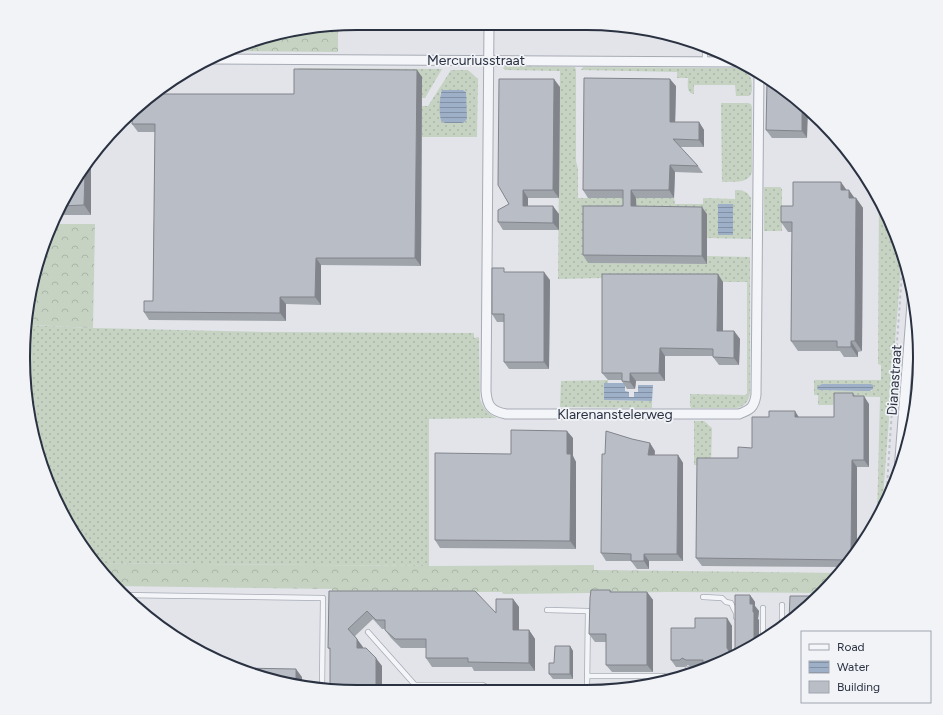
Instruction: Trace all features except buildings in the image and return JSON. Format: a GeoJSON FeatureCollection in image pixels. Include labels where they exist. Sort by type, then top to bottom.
{"type":"FeatureCollection","features":[{"type":"Feature","properties":{"kind":"street"},"geometry":{"type":"LineString","coordinates":[[488,60],[489,30]]}},
{"type":"Feature","properties":{"kind":"street","name":"Mercuriusstraat"},"geometry":{"type":"LineString","coordinates":[[223,59],[725,62]]}},
{"type":"Feature","properties":{"kind":"street","name":"Klarenanstelerweg"},"geometry":{"type":"LineString","coordinates":[[488,60],[486,391],[488,404],[492,409],[506,414],[739,414],[748,411],[752,407],[756,395],[759,80]]}},
{"type":"Feature","properties":{"kind":"street","name":"Dianastraat"},"geometry":{"type":"LineString","coordinates":[[901,446],[911,321]]}},
{"type":"Feature","properties":{"kind":"lane"},"geometry":{"type":"LineString","coordinates":[[705,53],[705,61]]}},
{"type":"Feature","properties":{"kind":"lane"},"geometry":{"type":"LineString","coordinates":[[133,595],[323,598],[322,683]]}},
{"type":"Feature","properties":{"kind":"lane"},"geometry":{"type":"LineString","coordinates":[[703,597],[722,598],[726,602],[731,603],[736,613],[736,620]]}},
{"type":"Feature","properties":{"kind":"lane"},"geometry":{"type":"LineString","coordinates":[[782,605],[782,619]]}},
{"type":"Feature","properties":{"kind":"lane"},"geometry":{"type":"LineString","coordinates":[[763,608],[763,632]]}},
{"type":"Feature","properties":{"kind":"lane"},"geometry":{"type":"LineString","coordinates":[[547,610],[588,611],[587,685]]}},
{"type":"Feature","properties":{"kind":"lane"},"geometry":{"type":"LineString","coordinates":[[368,632],[415,685],[483,685]]}},
{"type":"Feature","properties":{"kind":"lane"},"geometry":{"type":"LineString","coordinates":[[587,676],[662,676]]}},
{"type":"Feature","properties":{"kind":"path","name":"Dianastraat"},"geometry":{"type":"LineString","coordinates":[[887,485],[903,276]]}},
{"type":"Feature","properties":{"kind":"green space"},"geometry":{"type":"Polygon","coordinates":[[[338,31],[338,52],[242,51],[294,36],[338,31]]]}},
{"type":"Feature","properties":{"kind":"green space"},"geometry":{"type":"Polygon","coordinates":[[[506,66],[575,67],[578,198],[628,198],[588,263],[707,264],[707,256],[750,257],[750,394],[747,402],[743,405],[736,408],[691,408],[690,394],[747,394],[747,282],[607,282],[604,278],[558,279],[560,71],[505,70],[503,68],[506,66]]]}},
{"type":"Feature","properties":{"kind":"green space"},"geometry":{"type":"Polygon","coordinates":[[[583,67],[738,68],[749,75],[752,83],[752,91],[749,96],[736,96],[735,85],[694,85],[694,94],[689,90],[688,78],[677,78],[677,72],[581,70],[583,67]]]}},
{"type":"Feature","properties":{"kind":"green space"},"geometry":{"type":"Polygon","coordinates":[[[299,68],[442,69],[425,98],[422,98],[422,77],[299,76],[299,68]]]}},
{"type":"Feature","properties":{"kind":"green space"},"geometry":{"type":"Polygon","coordinates":[[[451,70],[468,70],[478,79],[477,137],[422,137],[422,106],[428,106],[451,70]],[[442,90],[440,94],[440,119],[445,123],[466,120],[466,92],[463,90],[442,90]]]}},
{"type":"Feature","properties":{"kind":"green space"},"geometry":{"type":"Polygon","coordinates":[[[721,103],[748,103],[751,104],[752,107],[752,172],[744,181],[722,182],[721,103]]]}},
{"type":"Feature","properties":{"kind":"green space"},"geometry":{"type":"Polygon","coordinates":[[[764,187],[780,187],[782,189],[782,231],[764,231],[764,187]]]}},
{"type":"Feature","properties":{"kind":"green space"},"geometry":{"type":"Polygon","coordinates":[[[735,190],[744,191],[751,198],[751,239],[707,238],[707,214],[637,214],[636,198],[674,198],[675,204],[703,204],[703,198],[735,199],[735,190]]]}},
{"type":"Feature","properties":{"kind":"green space"},"geometry":{"type":"Polygon","coordinates":[[[879,213],[896,252],[901,269],[883,493],[877,505],[880,397],[834,396],[833,405],[818,405],[818,395],[814,395],[814,380],[881,380],[881,365],[878,364],[879,213]],[[822,384],[819,390],[872,391],[871,384],[822,384]]]}},
{"type":"Feature","properties":{"kind":"green space"},"geometry":{"type":"Polygon","coordinates":[[[59,224],[95,224],[93,328],[32,325],[36,294],[41,273],[47,252],[59,224]]]}},
{"type":"Feature","properties":{"kind":"green space"},"geometry":{"type":"Polygon","coordinates":[[[32,325],[265,332],[474,333],[474,338],[479,337],[480,399],[486,410],[497,418],[429,419],[429,566],[103,563],[74,521],[47,463],[36,421],[33,400],[30,358],[32,325]]]}},
{"type":"Feature","properties":{"kind":"green space"},"geometry":{"type":"Polygon","coordinates":[[[913,360],[912,379],[910,403],[913,360]]]}},
{"type":"Feature","properties":{"kind":"green space"},"geometry":{"type":"Polygon","coordinates":[[[608,380],[608,383],[605,383],[604,400],[652,401],[652,408],[560,407],[561,381],[608,380]]]}},
{"type":"Feature","properties":{"kind":"green space"},"geometry":{"type":"Polygon","coordinates":[[[694,421],[704,421],[712,428],[711,465],[694,465],[694,421]]]}},
{"type":"Feature","properties":{"kind":"green space"},"geometry":{"type":"Polygon","coordinates":[[[103,563],[428,566],[594,565],[594,570],[832,573],[813,593],[670,592],[503,594],[502,592],[332,592],[332,589],[123,586],[103,563]]]}},
{"type":"Feature","properties":{"kind":"water"},"geometry":{"type":"Polygon","coordinates":[[[442,90],[463,90],[466,92],[467,118],[465,122],[445,123],[441,121],[440,97],[442,90]]]}},
{"type":"Feature","properties":{"kind":"water"},"geometry":{"type":"Polygon","coordinates":[[[718,204],[733,204],[733,235],[718,235],[718,204]]]}},
{"type":"Feature","properties":{"kind":"water"},"geometry":{"type":"Polygon","coordinates":[[[604,383],[625,383],[625,391],[629,392],[629,397],[634,397],[634,392],[638,392],[638,385],[653,385],[652,401],[604,400],[604,383]]]}},
{"type":"Feature","properties":{"kind":"water"},"geometry":{"type":"Polygon","coordinates":[[[822,384],[871,384],[873,385],[873,389],[870,391],[859,391],[817,389],[818,386],[822,384]]]}}]}
